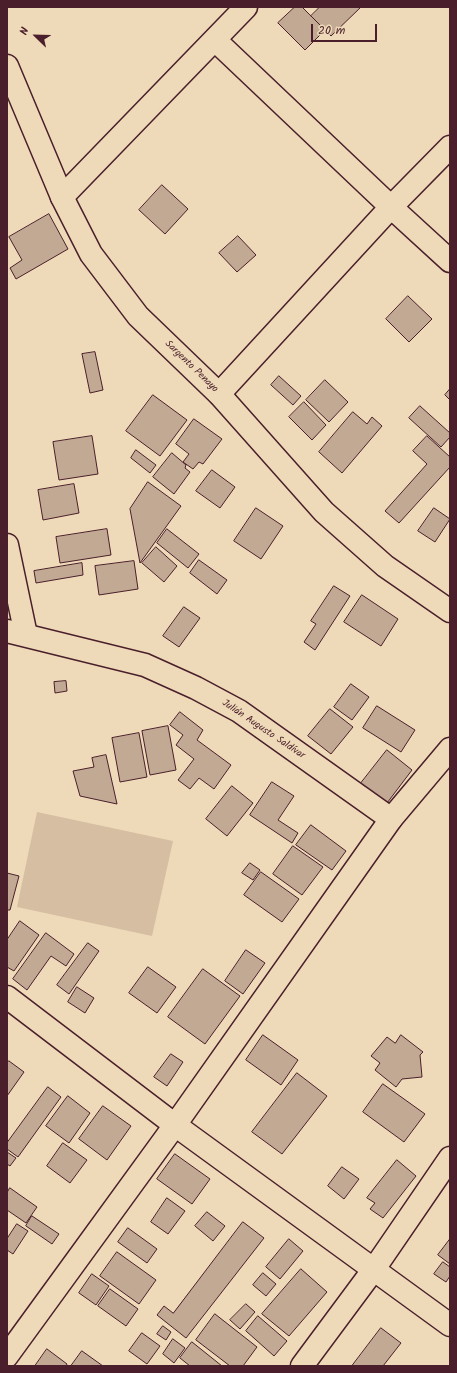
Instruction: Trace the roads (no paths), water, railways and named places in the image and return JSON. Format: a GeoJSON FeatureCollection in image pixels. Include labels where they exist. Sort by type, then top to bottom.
{"type":"FeatureCollection","features":[{"type":"Feature","properties":{"kind":"street"},"geometry":{"type":"LineString","coordinates":[[62,197],[246,7]]}},
{"type":"Feature","properties":{"kind":"street"},"geometry":{"type":"LineString","coordinates":[[215,40],[450,261]]}},
{"type":"Feature","properties":{"kind":"street","name":"Sargento Penayo"},"geometry":{"type":"LineString","coordinates":[[7,66],[62,197],[91,254],[138,316],[219,394],[324,512],[385,566],[450,611]]}},
{"type":"Feature","properties":{"kind":"street"},"geometry":{"type":"LineString","coordinates":[[219,394],[391,207],[450,147]]}},
{"type":"Feature","properties":{"kind":"street"},"geometry":{"type":"LineString","coordinates":[[7,545],[16,633]]}},
{"type":"Feature","properties":{"kind":"street","name":"Julián Augusto Saldívar"},"geometry":{"type":"LineString","coordinates":[[16,633],[144,665],[196,688],[239,711],[392,819]]}},
{"type":"Feature","properties":{"kind":"street"},"geometry":{"type":"LineString","coordinates":[[7,1356],[175,1125],[392,819],[450,748]]}},
{"type":"Feature","properties":{"kind":"street"},"geometry":{"type":"LineString","coordinates":[[7,997],[175,1125],[450,1325]]}},
{"type":"Feature","properties":{"kind":"street"},"geometry":{"type":"LineString","coordinates":[[302,1366],[374,1269],[450,1158]]}}]}
